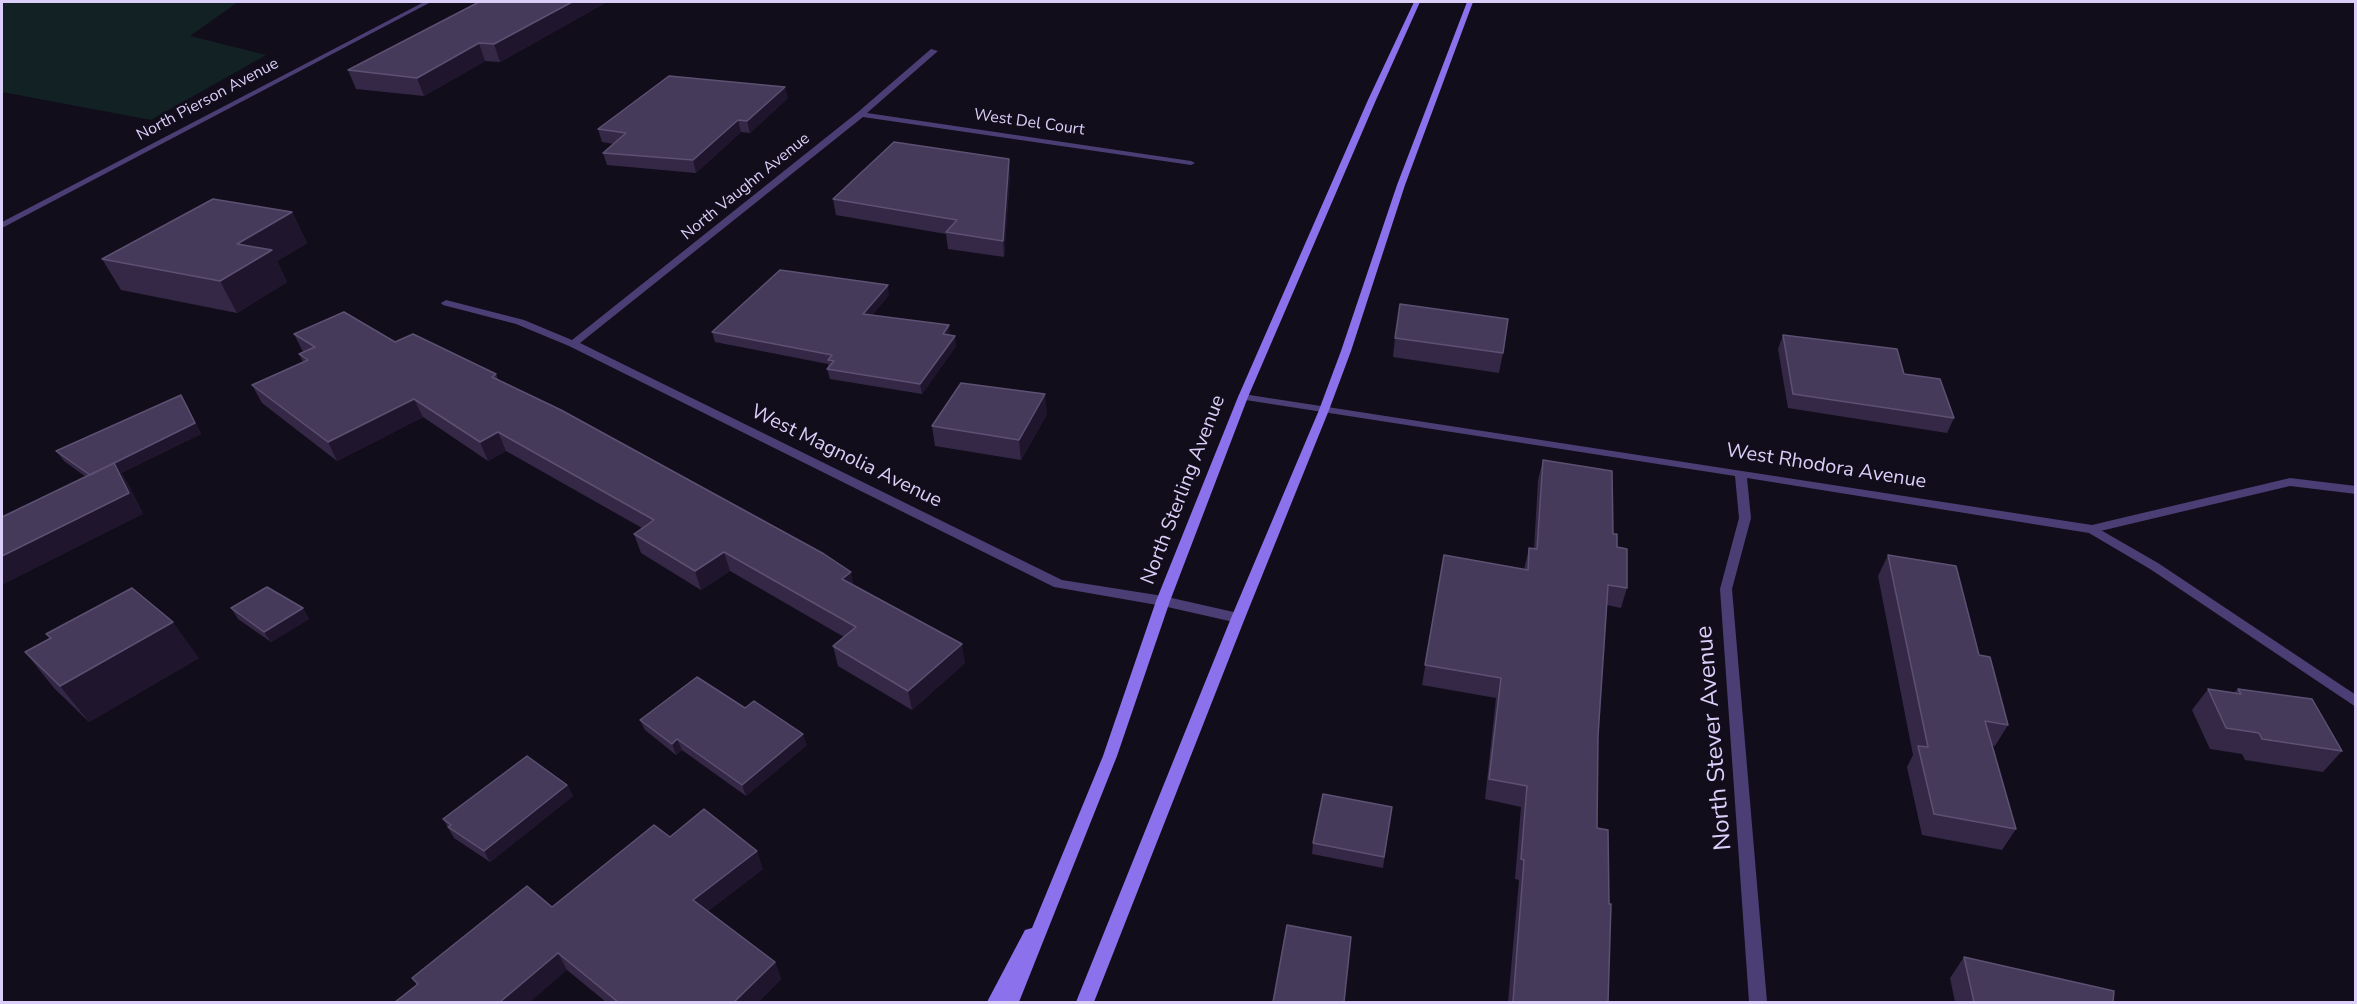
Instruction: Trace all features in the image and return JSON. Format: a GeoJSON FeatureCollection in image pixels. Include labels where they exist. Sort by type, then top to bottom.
{"type":"FeatureCollection","features":[{"type":"Feature","properties":{"kind":"main road","name":"North Sterling Avenue"},"geometry":{"type":"LineString","coordinates":[[1010,1002],[1110,756],[1163,601],[1243,397],[1372,99],[1417,2]]}},
{"type":"Feature","properties":{"kind":"main road"},"geometry":{"type":"LineString","coordinates":[[1085,1002],[1238,618],[1324,410],[1401,185],[1470,2]]}},
{"type":"Feature","properties":{"kind":"main road"},"geometry":{"type":"LineString","coordinates":[[996,1002],[1070,859]]}},
{"type":"Feature","properties":{"kind":"street","name":"North Pierson Avenue"},"geometry":{"type":"LineString","coordinates":[[2,225],[428,2]]}},
{"type":"Feature","properties":{"kind":"street","name":"North Vaughn Avenue"},"geometry":{"type":"LineString","coordinates":[[573,344],[861,114],[934,51]]}},
{"type":"Feature","properties":{"kind":"street","name":"West Del Court"},"geometry":{"type":"LineString","coordinates":[[861,114],[1191,163]]}},
{"type":"Feature","properties":{"kind":"street","name":"West Magnolia Avenue"},"geometry":{"type":"LineString","coordinates":[[446,303],[520,322],[573,344],[1059,584],[1163,601],[1238,618]]}},
{"type":"Feature","properties":{"kind":"street","name":"West Rhodora Avenue"},"geometry":{"type":"LineString","coordinates":[[1243,397],[1741,473],[2091,530],[2154,566],[2355,702]]}},
{"type":"Feature","properties":{"kind":"street","name":"North Stever Avenue"},"geometry":{"type":"LineString","coordinates":[[1741,473],[1745,518],[1726,589],[1758,1002]]}},
{"type":"Feature","properties":{"kind":"street"},"geometry":{"type":"LineString","coordinates":[[2091,530],[2290,482],[2355,490]]}},
{"type":"Feature","properties":{"kind":"shaded area"},"geometry":{"type":"Polygon","coordinates":[[[2,2],[238,2],[190,36],[266,55],[151,120],[2,92],[2,2]]]}},
{"type":"Feature","properties":{"kind":"building"},"geometry":{"type":"Polygon","coordinates":[[[479,2],[572,2],[494,44],[479,43],[417,78],[348,70],[479,2]]]}},
{"type":"Feature","properties":{"kind":"building"},"geometry":{"type":"Polygon","coordinates":[[[669,76],[785,87],[747,121],[738,120],[693,160],[603,153],[626,133],[598,129],[669,76]]]}},
{"type":"Feature","properties":{"kind":"building"},"geometry":{"type":"Polygon","coordinates":[[[894,142],[1009,159],[1003,241],[946,232],[957,220],[833,199],[894,142]]]}},
{"type":"Feature","properties":{"kind":"building"},"geometry":{"type":"Polygon","coordinates":[[[213,199],[292,212],[237,244],[272,250],[220,281],[102,259],[213,199]]]}},
{"type":"Feature","properties":{"kind":"building"},"geometry":{"type":"Polygon","coordinates":[[[780,270],[888,285],[863,314],[949,325],[943,334],[955,336],[920,384],[827,369],[834,361],[828,360],[832,355],[712,332],[780,270]]]}},
{"type":"Feature","properties":{"kind":"building"},"geometry":{"type":"Polygon","coordinates":[[[1400,304],[1508,319],[1503,353],[1395,338],[1400,304]]]}},
{"type":"Feature","properties":{"kind":"building"},"geometry":{"type":"Polygon","coordinates":[[[344,312],[395,342],[413,334],[496,374],[492,377],[561,410],[824,554],[851,572],[842,579],[962,644],[908,691],[833,646],[856,627],[724,552],[695,571],[634,534],[654,520],[498,432],[480,442],[414,399],[328,442],[252,385],[308,360],[299,354],[315,347],[294,334],[344,312]]]}},
{"type":"Feature","properties":{"kind":"building"},"geometry":{"type":"Polygon","coordinates":[[[1783,335],[1897,349],[1904,374],[1940,379],[1954,418],[1793,394],[1783,335]]]}},
{"type":"Feature","properties":{"kind":"building"},"geometry":{"type":"Polygon","coordinates":[[[961,383],[1045,394],[1019,440],[932,426],[961,383]]]}},
{"type":"Feature","properties":{"kind":"building"},"geometry":{"type":"Polygon","coordinates":[[[181,395],[195,423],[90,475],[56,451],[181,395]]]}},
{"type":"Feature","properties":{"kind":"building"},"geometry":{"type":"Polygon","coordinates":[[[1543,460],[1612,471],[1613,534],[1617,534],[1617,547],[1627,549],[1627,588],[1608,585],[1598,736],[1597,828],[1608,830],[1609,904],[1611,904],[1608,1002],[1513,1002],[1527,786],[1489,779],[1501,678],[1425,665],[1444,555],[1528,570],[1529,548],[1537,549],[1543,460]]]}},
{"type":"Feature","properties":{"kind":"building"},"geometry":{"type":"Polygon","coordinates":[[[114,463],[129,493],[2,556],[2,517],[114,463]]]}},
{"type":"Feature","properties":{"kind":"building"},"geometry":{"type":"Polygon","coordinates":[[[1888,555],[1956,566],[1979,655],[1990,657],[2008,725],[1985,721],[2016,829],[1934,814],[1918,746],[1928,747],[1888,555]]]}},
{"type":"Feature","properties":{"kind":"building"},"geometry":{"type":"Polygon","coordinates":[[[267,587],[303,608],[264,632],[231,608],[267,587]]]}},
{"type":"Feature","properties":{"kind":"building"},"geometry":{"type":"Polygon","coordinates":[[[132,588],[173,622],[60,686],[25,652],[51,638],[46,634],[132,588]]]}},
{"type":"Feature","properties":{"kind":"building"},"geometry":{"type":"Polygon","coordinates":[[[697,677],[745,708],[754,701],[803,734],[742,785],[677,739],[672,744],[640,720],[697,677]]]}},
{"type":"Feature","properties":{"kind":"building"},"geometry":{"type":"Polygon","coordinates":[[[2208,689],[2241,694],[2238,689],[2312,699],[2342,751],[2262,739],[2259,733],[2226,728],[2208,689]]]}},
{"type":"Feature","properties":{"kind":"building"},"geometry":{"type":"Polygon","coordinates":[[[527,756],[567,785],[484,851],[448,827],[451,825],[443,819],[527,756]]]}},
{"type":"Feature","properties":{"kind":"building"},"geometry":{"type":"Polygon","coordinates":[[[1323,794],[1392,807],[1384,857],[1313,843],[1323,794]]]}},
{"type":"Feature","properties":{"kind":"building"},"geometry":{"type":"Polygon","coordinates":[[[704,809],[757,851],[693,900],[775,962],[734,1002],[618,1002],[558,953],[500,1002],[395,1002],[418,984],[412,978],[527,886],[552,907],[654,825],[670,837],[704,809]]]}},
{"type":"Feature","properties":{"kind":"building"},"geometry":{"type":"Polygon","coordinates":[[[1287,925],[1351,937],[1344,1002],[1273,1002],[1287,925]]]}},
{"type":"Feature","properties":{"kind":"building"},"geometry":{"type":"Polygon","coordinates":[[[1964,957],[2114,991],[2113,1002],[1974,1002],[1964,957]]]}}]}
